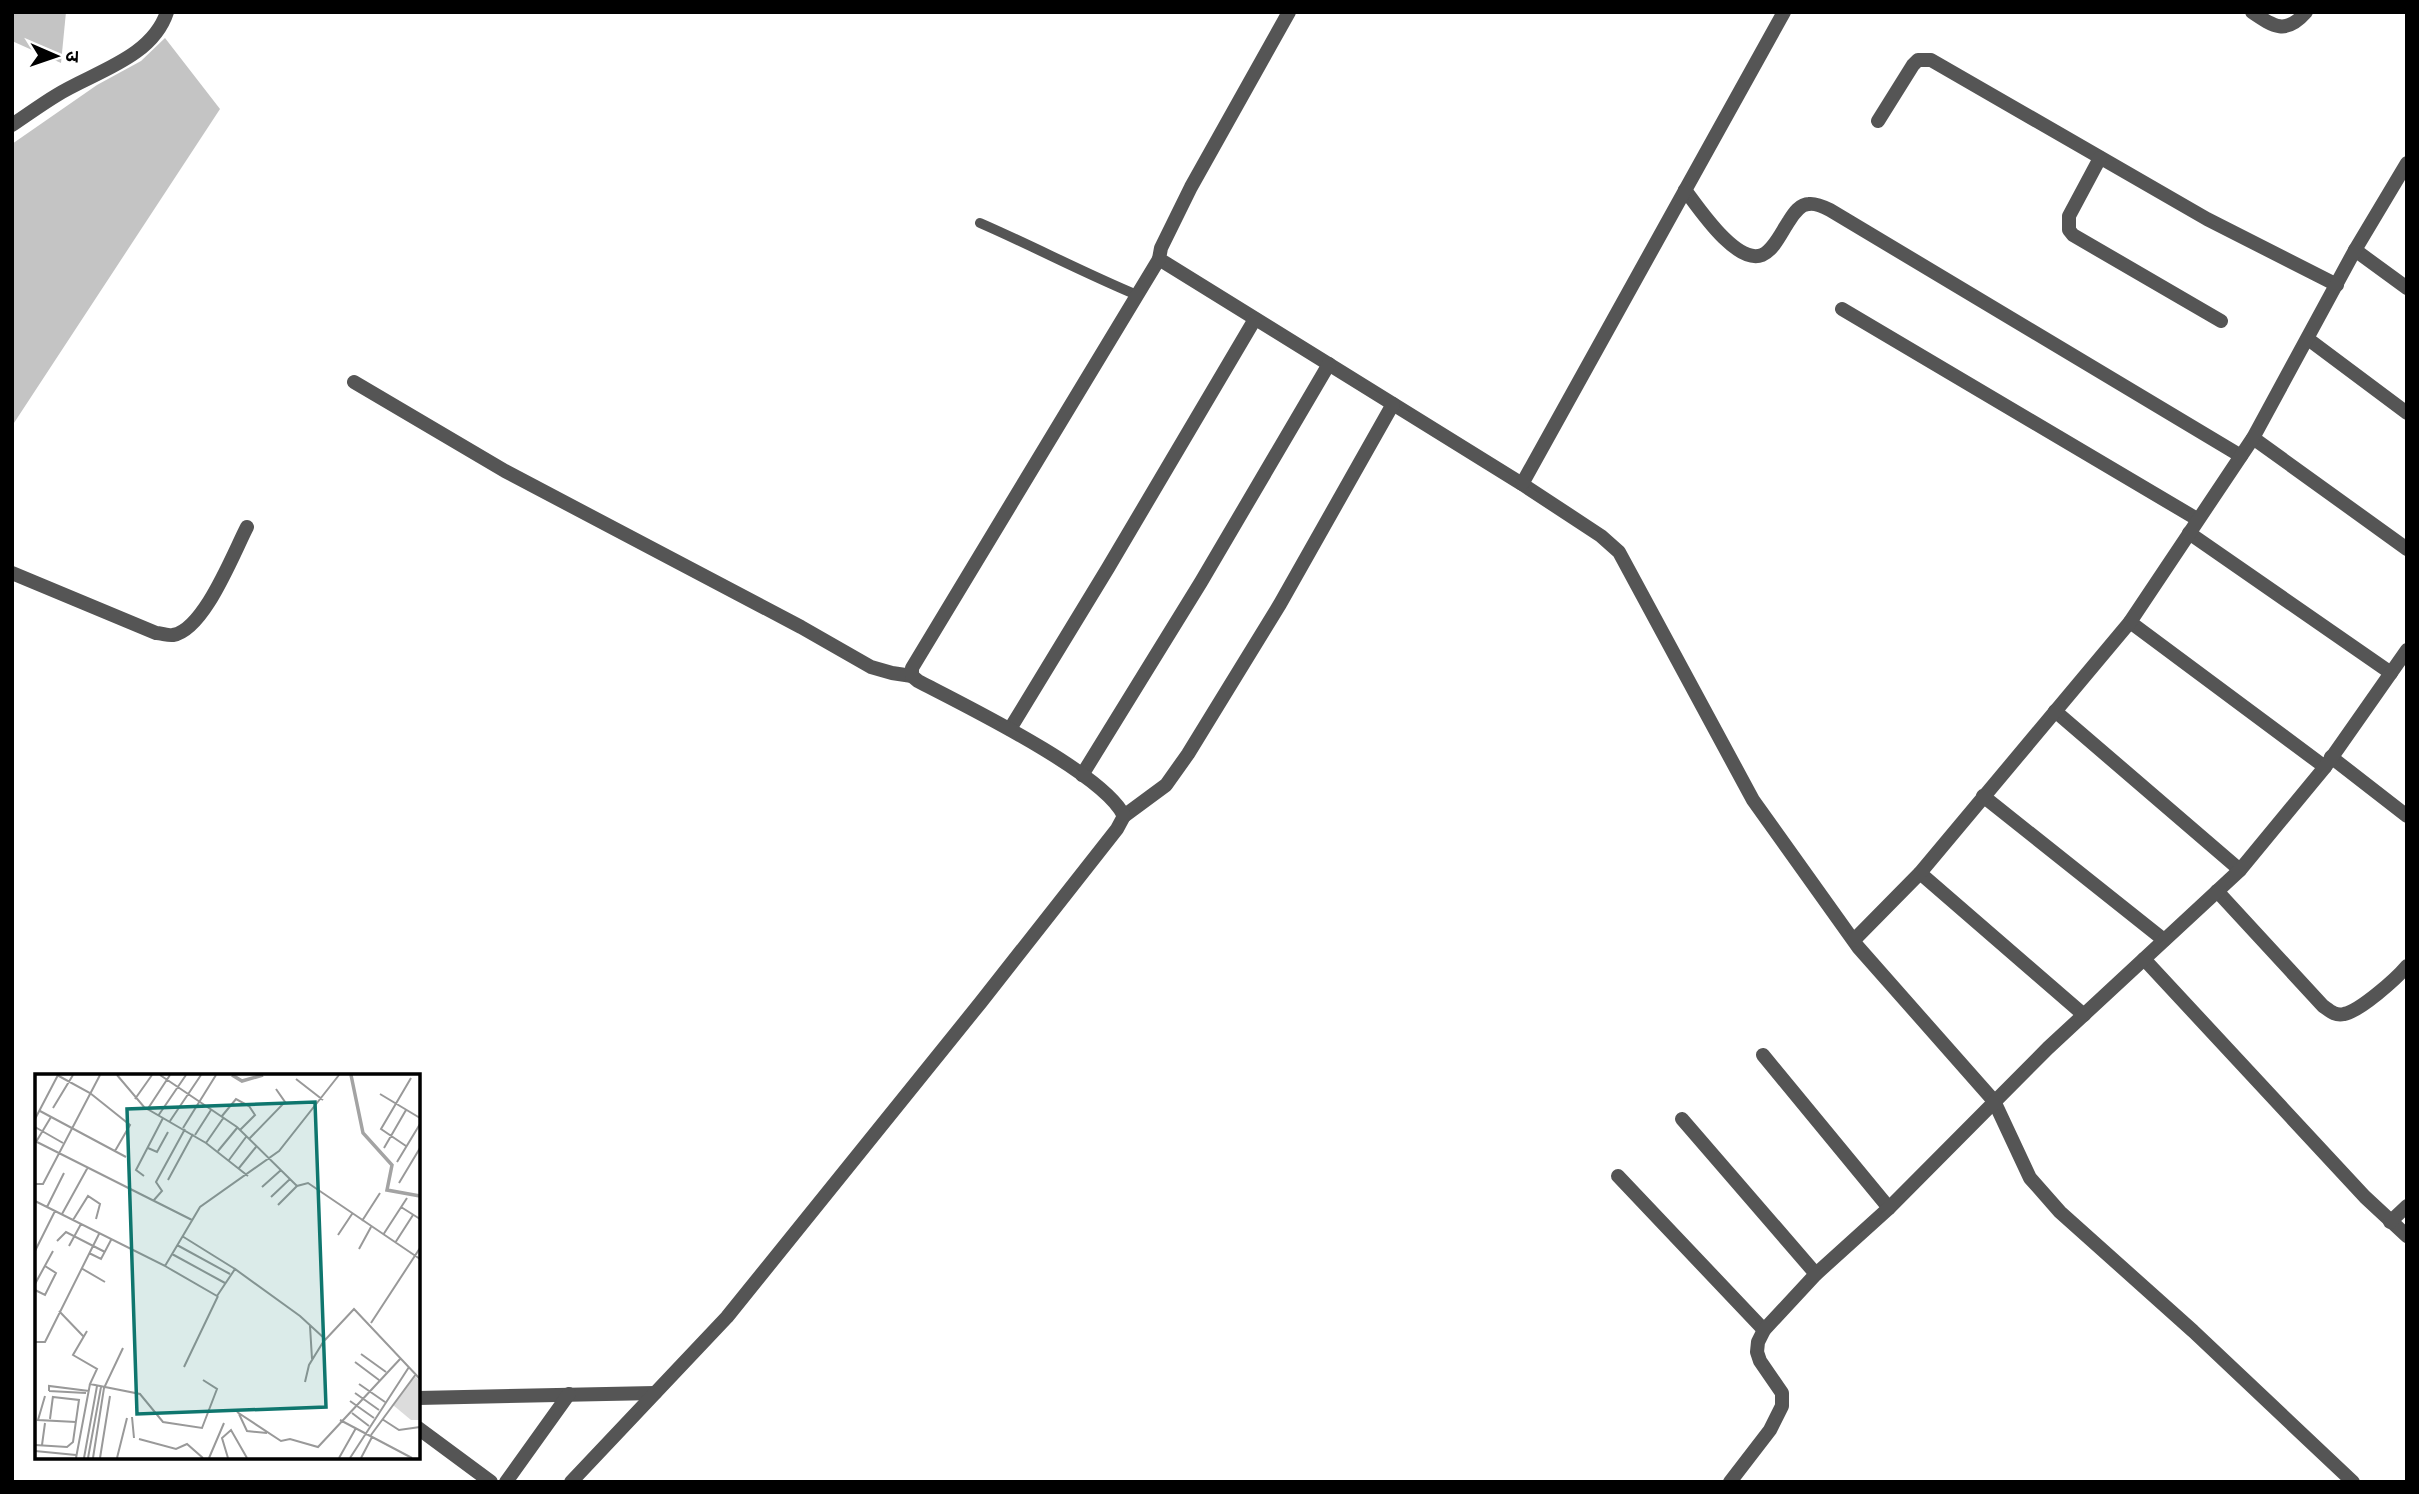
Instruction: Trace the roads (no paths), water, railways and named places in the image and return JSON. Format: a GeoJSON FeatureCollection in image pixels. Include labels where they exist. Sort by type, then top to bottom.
{"type":"FeatureCollection","features":[{"type":"Feature","properties":{"kind":"street"},"geometry":{"type":"LineString","coordinates":[[12,125],[58,94],[118,63],[149,43],[159,31],[167,12]]}},
{"type":"Feature","properties":{"kind":"street"},"geometry":{"type":"LineString","coordinates":[[912,676],[916,659],[1159,259],[1161,248],[1191,187],[1289,12]]}},
{"type":"Feature","properties":{"kind":"street"},"geometry":{"type":"LineString","coordinates":[[1522,484],[1784,12]]}},
{"type":"Feature","properties":{"kind":"street"},"geometry":{"type":"LineString","coordinates":[[2252,12],[2271,25],[2282,28],[2291,26],[2306,12]]}},
{"type":"Feature","properties":{"kind":"street"},"geometry":{"type":"LineString","coordinates":[[1878,121],[1913,65],[1924,59],[1950,71],[2207,219],[2337,285]]}},
{"type":"Feature","properties":{"kind":"street"},"geometry":{"type":"LineString","coordinates":[[2100,158],[2069,216],[2069,230],[2073,235],[2221,321]]}},
{"type":"Feature","properties":{"kind":"street"},"geometry":{"type":"LineString","coordinates":[[1854,940],[1920,873],[2130,622],[2253,438],[2355,250],[2406,164]]}},
{"type":"Feature","properties":{"kind":"street"},"geometry":{"type":"LineString","coordinates":[[1685,190],[1723,237],[1744,253],[1756,256],[1764,254],[1770,248],[1800,207],[1810,204],[1830,210],[2241,456]]}},
{"type":"Feature","properties":{"kind":"street"},"geometry":{"type":"LineString","coordinates":[[2355,250],[2407,288]]}},
{"type":"Feature","properties":{"kind":"street"},"geometry":{"type":"LineString","coordinates":[[1159,259],[1522,484],[1601,536],[1619,552],[1753,800],[1854,940],[1994,1101],[2030,1178],[2045,1196],[2353,1482]]}},
{"type":"Feature","properties":{"kind":"street"},"geometry":{"type":"LineString","coordinates":[[1842,309],[2197,519]]}},
{"type":"Feature","properties":{"kind":"street"},"geometry":{"type":"LineString","coordinates":[[1010,729],[1255,319]]}},
{"type":"Feature","properties":{"kind":"street"},"geometry":{"type":"LineString","coordinates":[[2308,338],[2407,413]]}},
{"type":"Feature","properties":{"kind":"street"},"geometry":{"type":"LineString","coordinates":[[1082,775],[1201,582],[1329,364]]}},
{"type":"Feature","properties":{"kind":"street"},"geometry":{"type":"LineString","coordinates":[[354,382],[505,471],[801,626],[871,667],[912,676],[1010,729],[1082,775],[1111,798],[1124,816]]}},
{"type":"Feature","properties":{"kind":"street"},"geometry":{"type":"LineString","coordinates":[[571,1482],[727,1317],[771,1265],[981,1002],[1117,829],[1124,816],[1166,785],[1280,604],[1393,404]]}},
{"type":"Feature","properties":{"kind":"street"},"geometry":{"type":"LineString","coordinates":[[2253,438],[2407,550]]}},
{"type":"Feature","properties":{"kind":"street"},"geometry":{"type":"LineString","coordinates":[[12,573],[156,633],[173,635],[191,625],[204,611],[247,527]]}},
{"type":"Feature","properties":{"kind":"street"},"geometry":{"type":"LineString","coordinates":[[2189,534],[2391,673]]}},
{"type":"Feature","properties":{"kind":"street"},"geometry":{"type":"LineString","coordinates":[[2130,622],[2407,816]]}},
{"type":"Feature","properties":{"kind":"street"},"geometry":{"type":"LineString","coordinates":[[1730,1482],[1770,1430],[1782,1406],[1782,1393],[1760,1362],[1757,1352],[1764,1330],[1816,1274],[1889,1208],[1994,1101],[2240,870],[2328,762],[2407,650]]}},
{"type":"Feature","properties":{"kind":"street"},"geometry":{"type":"LineString","coordinates":[[2055,711],[2240,870]]}},
{"type":"Feature","properties":{"kind":"street"},"geometry":{"type":"LineString","coordinates":[[1983,796],[2164,940]]}},
{"type":"Feature","properties":{"kind":"street"},"geometry":{"type":"LineString","coordinates":[[1920,873],[2084,1015]]}},
{"type":"Feature","properties":{"kind":"street"},"geometry":{"type":"LineString","coordinates":[[2217,891],[2323,1006],[2333,1013],[2342,1015],[2350,1012],[2378,993],[2407,966]]}},
{"type":"Feature","properties":{"kind":"street"},"geometry":{"type":"LineString","coordinates":[[2144,959],[2390,1222],[2407,1236]]}},
{"type":"Feature","properties":{"kind":"street"},"geometry":{"type":"LineString","coordinates":[[1763,1055],[1889,1208]]}},
{"type":"Feature","properties":{"kind":"street"},"geometry":{"type":"LineString","coordinates":[[1682,1119],[1816,1274]]}},
{"type":"Feature","properties":{"kind":"street"},"geometry":{"type":"LineString","coordinates":[[1618,1176],[1764,1330]]}},
{"type":"Feature","properties":{"kind":"street"},"geometry":{"type":"LineString","coordinates":[[2390,1222],[2407,1206]]}},
{"type":"Feature","properties":{"kind":"street"},"geometry":{"type":"LineString","coordinates":[[420,1398],[655,1393]]}},
{"type":"Feature","properties":{"kind":"street"},"geometry":{"type":"LineString","coordinates":[[506,1482],[569,1395]]}},
{"type":"Feature","properties":{"kind":"street"},"geometry":{"type":"LineString","coordinates":[[420,1429],[491,1482]]}},
{"type":"Feature","properties":{"kind":"lane"},"geometry":{"type":"LineString","coordinates":[[980,223],[1137,295]]}}]}
